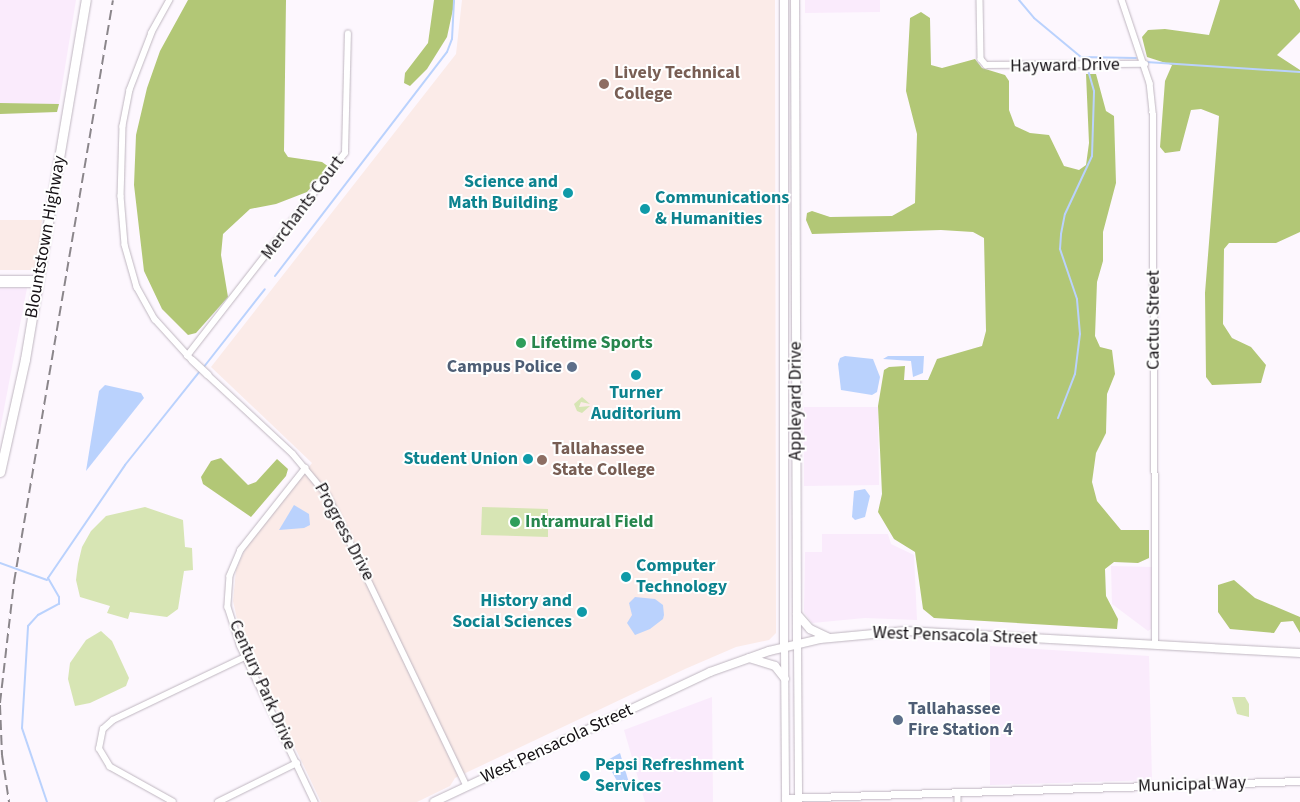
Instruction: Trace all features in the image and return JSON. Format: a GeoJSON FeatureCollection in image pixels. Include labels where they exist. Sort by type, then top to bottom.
{"type":"FeatureCollection","features":[{"type":"Feature","properties":{"kind":"main road","name":"Blountstown Highway"},"geometry":{"type":"LineString","coordinates":[[0,472],[39,282],[86,0]]}},
{"type":"Feature","properties":{"kind":"main road","name":"Appleyard Drive"},"geometry":{"type":"LineString","coordinates":[[784,0],[784,647]]}},
{"type":"Feature","properties":{"kind":"main road","name":"Appleyard Drive"},"geometry":{"type":"LineString","coordinates":[[795,0],[797,644]]}},
{"type":"Feature","properties":{"kind":"main road"},"geometry":{"type":"LineString","coordinates":[[797,613],[810,629],[829,638]]}},
{"type":"Feature","properties":{"kind":"main road","name":"West Pensacola Street"},"geometry":{"type":"LineString","coordinates":[[434,802],[708,673],[784,647],[829,638],[906,631],[1300,653]]}},
{"type":"Feature","properties":{"kind":"main road"},"geometry":{"type":"LineString","coordinates":[[749,658],[775,666],[785,679]]}},
{"type":"Feature","properties":{"kind":"street","name":"Progress Drive"},"geometry":{"type":"LineString","coordinates":[[170,0],[138,64],[124,118],[120,152],[122,220],[128,260],[146,305],[158,323],[189,358],[306,468],[338,512],[467,786]]}},
{"type":"Feature","properties":{"kind":"street","name":"Hayward Drive"},"geometry":{"type":"LineString","coordinates":[[980,0],[981,59],[986,65],[1145,64]]}},
{"type":"Feature","properties":{"kind":"street","name":"Cactus Street"},"geometry":{"type":"LineString","coordinates":[[1122,0],[1145,64],[1153,113],[1156,644]]}},
{"type":"Feature","properties":{"kind":"street","name":"Merchants Court"},"geometry":{"type":"LineString","coordinates":[[189,358],[345,153],[348,34]]}},
{"type":"Feature","properties":{"kind":"street"},"geometry":{"type":"LineString","coordinates":[[784,143],[796,143]]}},
{"type":"Feature","properties":{"kind":"street"},"geometry":{"type":"LineString","coordinates":[[784,279],[796,278]]}},
{"type":"Feature","properties":{"kind":"street"},"geometry":{"type":"LineString","coordinates":[[0,279],[39,282]]}},
{"type":"Feature","properties":{"kind":"street"},"geometry":{"type":"LineString","coordinates":[[0,284],[39,282]]}},
{"type":"Feature","properties":{"kind":"street"},"geometry":{"type":"LineString","coordinates":[[784,403],[796,403]]}},
{"type":"Feature","properties":{"kind":"street","name":"Century Park Drive"},"geometry":{"type":"LineString","coordinates":[[306,468],[248,540],[232,572],[228,606],[245,657],[315,802]]}},
{"type":"Feature","properties":{"kind":"street"},"geometry":{"type":"LineString","coordinates":[[784,491],[796,486]]}},
{"type":"Feature","properties":{"kind":"street","name":"Appleyard Drive"},"geometry":{"type":"LineString","coordinates":[[797,644],[798,800]]}},
{"type":"Feature","properties":{"kind":"street","name":"Appleyard Drive"},"geometry":{"type":"LineString","coordinates":[[784,647],[785,800]]}},
{"type":"Feature","properties":{"kind":"street"},"geometry":{"type":"LineString","coordinates":[[173,802],[110,767],[100,752],[101,735],[113,720],[245,657]]}},
{"type":"Feature","properties":{"kind":"street"},"geometry":{"type":"LineString","coordinates":[[218,802],[297,764]]}},
{"type":"Feature","properties":{"kind":"street","name":"Municipal Way"},"geometry":{"type":"LineString","coordinates":[[785,800],[958,792],[1300,781]]}},
{"type":"Feature","properties":{"kind":"street"},"geometry":{"type":"LineString","coordinates":[[958,792],[958,802]]}},
{"type":"Feature","properties":{"kind":"shaded area"},"geometry":{"type":"Polygon","coordinates":[[[0,0],[76,0],[59,104],[0,103],[0,0]]]}},
{"type":"Feature","properties":{"kind":"shaded area","name":"Tallahassee State College"},"geometry":{"type":"Polygon","coordinates":[[[462,0],[775,0],[776,633],[769,640],[736,647],[685,669],[455,778],[450,786],[417,802],[321,802],[240,632],[233,601],[236,570],[246,547],[312,463],[211,367],[456,54],[462,0]]]}},
{"type":"Feature","properties":{"kind":"shaded area"},"geometry":{"type":"Polygon","coordinates":[[[805,0],[880,0],[880,12],[805,13],[805,0]]]}},
{"type":"Feature","properties":{"kind":"shaded area"},"geometry":{"type":"Polygon","coordinates":[[[0,220],[42,220],[36,270],[0,270],[0,220]]]}},
{"type":"Feature","properties":{"kind":"shaded area"},"geometry":{"type":"Polygon","coordinates":[[[0,288],[27,288],[0,430],[0,288]]]}},
{"type":"Feature","properties":{"kind":"shaded area"},"geometry":{"type":"Polygon","coordinates":[[[804,407],[878,407],[879,485],[804,486],[804,407]]]}},
{"type":"Feature","properties":{"kind":"shaded area"},"geometry":{"type":"Polygon","coordinates":[[[822,534],[888,534],[891,544],[914,555],[917,620],[865,618],[812,623],[804,612],[805,552],[822,552],[822,534]]]}},
{"type":"Feature","properties":{"kind":"shaded area"},"geometry":{"type":"Polygon","coordinates":[[[1111,566],[1152,567],[1151,629],[1148,631],[1112,604],[1111,566]]]}},
{"type":"Feature","properties":{"kind":"shaded area"},"geometry":{"type":"Polygon","coordinates":[[[990,646],[1149,656],[1152,780],[990,785],[990,646]]]}},
{"type":"Feature","properties":{"kind":"shaded area"},"geometry":{"type":"Polygon","coordinates":[[[712,697],[713,802],[645,802],[624,730],[712,697]]]}},
{"type":"Feature","properties":{"kind":"green space"},"geometry":{"type":"Polygon","coordinates":[[[188,0],[286,0],[284,151],[288,157],[322,162],[329,167],[307,192],[276,204],[250,209],[223,234],[221,255],[228,297],[196,333],[188,335],[162,309],[144,271],[134,185],[136,135],[147,88],[160,51],[188,0]]]}},
{"type":"Feature","properties":{"kind":"green space"},"geometry":{"type":"Polygon","coordinates":[[[434,0],[455,0],[447,37],[427,69],[410,86],[404,83],[405,73],[428,43],[434,0]]]}},
{"type":"Feature","properties":{"kind":"green space"},"geometry":{"type":"Polygon","coordinates":[[[1220,0],[1294,0],[1300,10],[1300,32],[1277,55],[1300,70],[1300,232],[1276,243],[1229,243],[1224,249],[1223,324],[1232,338],[1251,347],[1266,365],[1261,383],[1212,385],[1206,377],[1205,293],[1219,116],[1201,109],[1191,110],[1180,151],[1165,153],[1160,147],[1165,81],[1172,65],[1147,57],[1142,37],[1148,30],[1165,29],[1209,35],[1220,0]]]}},
{"type":"Feature","properties":{"kind":"green space"},"geometry":{"type":"Polygon","coordinates":[[[921,12],[930,18],[931,65],[942,68],[975,59],[982,68],[1005,75],[1009,81],[1009,110],[1015,126],[1030,133],[1049,135],[1064,166],[1079,170],[1086,165],[1089,143],[1086,74],[1096,74],[1106,111],[1114,116],[1116,183],[1103,232],[1103,261],[1097,282],[1095,336],[1100,347],[1112,350],[1115,374],[1107,394],[1106,433],[1096,453],[1092,482],[1097,501],[1121,530],[1149,530],[1149,558],[1138,563],[1114,562],[1105,569],[1106,596],[1118,619],[1117,629],[934,618],[923,609],[915,552],[894,539],[878,512],[882,494],[878,406],[884,370],[889,367],[905,366],[904,380],[928,380],[937,359],[982,346],[986,331],[984,238],[973,232],[941,230],[812,234],[806,220],[807,213],[812,211],[830,217],[892,216],[915,203],[917,134],[906,91],[910,18],[921,12]]]}},
{"type":"Feature","properties":{"kind":"green space"},"geometry":{"type":"Polygon","coordinates":[[[0,103],[59,104],[57,112],[0,114],[0,103]]]}},
{"type":"Feature","properties":{"kind":"green space"},"geometry":{"type":"Polygon","coordinates":[[[582,397],[590,404],[581,402],[579,407],[590,406],[582,413],[577,411],[574,404],[582,397]]]}},
{"type":"Feature","properties":{"kind":"green space"},"geometry":{"type":"Polygon","coordinates":[[[221,458],[248,485],[256,482],[277,459],[288,469],[286,476],[251,517],[203,484],[201,477],[211,461],[221,458]]]}},
{"type":"Feature","properties":{"kind":"green space"},"geometry":{"type":"Polygon","coordinates":[[[145,507],[183,520],[185,547],[192,548],[193,570],[184,571],[178,609],[167,617],[130,612],[128,619],[107,613],[110,606],[80,597],[76,580],[78,564],[82,547],[91,531],[106,516],[145,507]]]}},
{"type":"Feature","properties":{"kind":"green space","name":"Intramural Field"},"geometry":{"type":"Polygon","coordinates":[[[482,507],[548,509],[548,537],[481,535],[482,507]]]}},
{"type":"Feature","properties":{"kind":"green space"},"geometry":{"type":"Polygon","coordinates":[[[1234,580],[1255,598],[1300,617],[1300,633],[1293,621],[1281,622],[1274,633],[1230,629],[1218,612],[1218,585],[1234,580]]]}},
{"type":"Feature","properties":{"kind":"green space"},"geometry":{"type":"Polygon","coordinates":[[[101,631],[112,641],[129,678],[126,686],[90,703],[75,706],[68,679],[70,663],[86,640],[101,631]]]}},
{"type":"Feature","properties":{"kind":"green space"},"geometry":{"type":"Polygon","coordinates":[[[1232,697],[1245,697],[1249,704],[1249,717],[1237,714],[1232,697]]]}},
{"type":"Feature","properties":{"kind":"water"},"geometry":{"type":"Polygon","coordinates":[[[845,356],[873,359],[880,377],[877,392],[872,395],[841,390],[838,364],[840,358],[845,356]]]}},
{"type":"Feature","properties":{"kind":"water"},"geometry":{"type":"Polygon","coordinates":[[[888,356],[924,356],[923,373],[913,377],[911,361],[883,359],[888,356]]]}},
{"type":"Feature","properties":{"kind":"water"},"geometry":{"type":"Polygon","coordinates":[[[105,385],[141,393],[144,398],[86,471],[99,391],[105,385]]]}},
{"type":"Feature","properties":{"kind":"water"},"geometry":{"type":"Polygon","coordinates":[[[865,489],[870,496],[865,517],[855,520],[852,517],[854,491],[865,489]]]}},
{"type":"Feature","properties":{"kind":"water"},"geometry":{"type":"Polygon","coordinates":[[[294,505],[309,514],[310,525],[304,528],[279,530],[294,505]]]}},
{"type":"Feature","properties":{"kind":"water"},"geometry":{"type":"Polygon","coordinates":[[[635,597],[655,599],[663,605],[664,615],[663,619],[650,629],[635,635],[627,623],[632,615],[629,603],[635,597]]]}},
{"type":"Feature","properties":{"kind":"water"},"geometry":{"type":"Polygon","coordinates":[[[620,753],[630,786],[622,790],[606,761],[620,753]]]}},
{"type":"Feature","properties":{"kind":"waterway"},"geometry":{"type":"LineString","coordinates":[[275,276],[447,52],[452,39],[454,0]]}},
{"type":"Feature","properties":{"kind":"waterway"},"geometry":{"type":"LineString","coordinates":[[1019,0],[1034,18],[1081,57],[1136,58]]}},
{"type":"Feature","properties":{"kind":"waterway"},"geometry":{"type":"LineString","coordinates":[[1146,62],[1300,72]]}},
{"type":"Feature","properties":{"kind":"waterway"},"geometry":{"type":"LineString","coordinates":[[1058,418],[1075,374],[1080,334],[1077,299],[1060,249],[1065,214],[1092,156],[1094,91],[1089,73]]}},
{"type":"Feature","properties":{"kind":"waterway"},"geometry":{"type":"LineString","coordinates":[[203,368],[265,289]]}},
{"type":"Feature","properties":{"kind":"waterway"},"geometry":{"type":"LineString","coordinates":[[47,802],[22,728],[28,626],[38,615],[59,604],[59,597],[48,578],[125,465],[200,371]]}},
{"type":"Feature","properties":{"kind":"waterway"},"geometry":{"type":"LineString","coordinates":[[0,563],[47,580]]}},
{"type":"Feature","properties":{"kind":"railway"},"geometry":{"type":"LineString","coordinates":[[0,703],[14,582],[113,0]]}},
{"type":"Feature","properties":{"kind":"railway"},"geometry":{"type":"LineString","coordinates":[[0,705],[2,755],[9,802]]}},
{"type":"Feature","properties":{"kind":"place","name":"Lively Technical College"},"geometry":{"type":"Point","coordinates":[604,84]}},
{"type":"Feature","properties":{"kind":"place","name":"Science and Math Building"},"geometry":{"type":"Point","coordinates":[568,193]}},
{"type":"Feature","properties":{"kind":"place","name":"Communications & Humanities"},"geometry":{"type":"Point","coordinates":[645,209]}},
{"type":"Feature","properties":{"kind":"place","name":"Lifetime Sports"},"geometry":{"type":"Point","coordinates":[521,343]}},
{"type":"Feature","properties":{"kind":"place","name":"Campus Police"},"geometry":{"type":"Point","coordinates":[572,367]}},
{"type":"Feature","properties":{"kind":"place","name":"Turner Auditorium"},"geometry":{"type":"Point","coordinates":[636,375]}},
{"type":"Feature","properties":{"kind":"place","name":"Student Union"},"geometry":{"type":"Point","coordinates":[528,459]}},
{"type":"Feature","properties":{"kind":"place","name":"Tallahassee State College"},"geometry":{"type":"Point","coordinates":[542,460]}},
{"type":"Feature","properties":{"kind":"place","name":"Intramural Field"},"geometry":{"type":"Point","coordinates":[515,522]}},
{"type":"Feature","properties":{"kind":"place","name":"Computer Technology"},"geometry":{"type":"Point","coordinates":[626,577]}},
{"type":"Feature","properties":{"kind":"place","name":"History and Social Sciences"},"geometry":{"type":"Point","coordinates":[582,612]}},
{"type":"Feature","properties":{"kind":"place","name":"Tallahassee Fire Station 4"},"geometry":{"type":"Point","coordinates":[898,720]}},
{"type":"Feature","properties":{"kind":"place","name":"Pepsi Refreshment Services"},"geometry":{"type":"Point","coordinates":[585,776]}}]}
